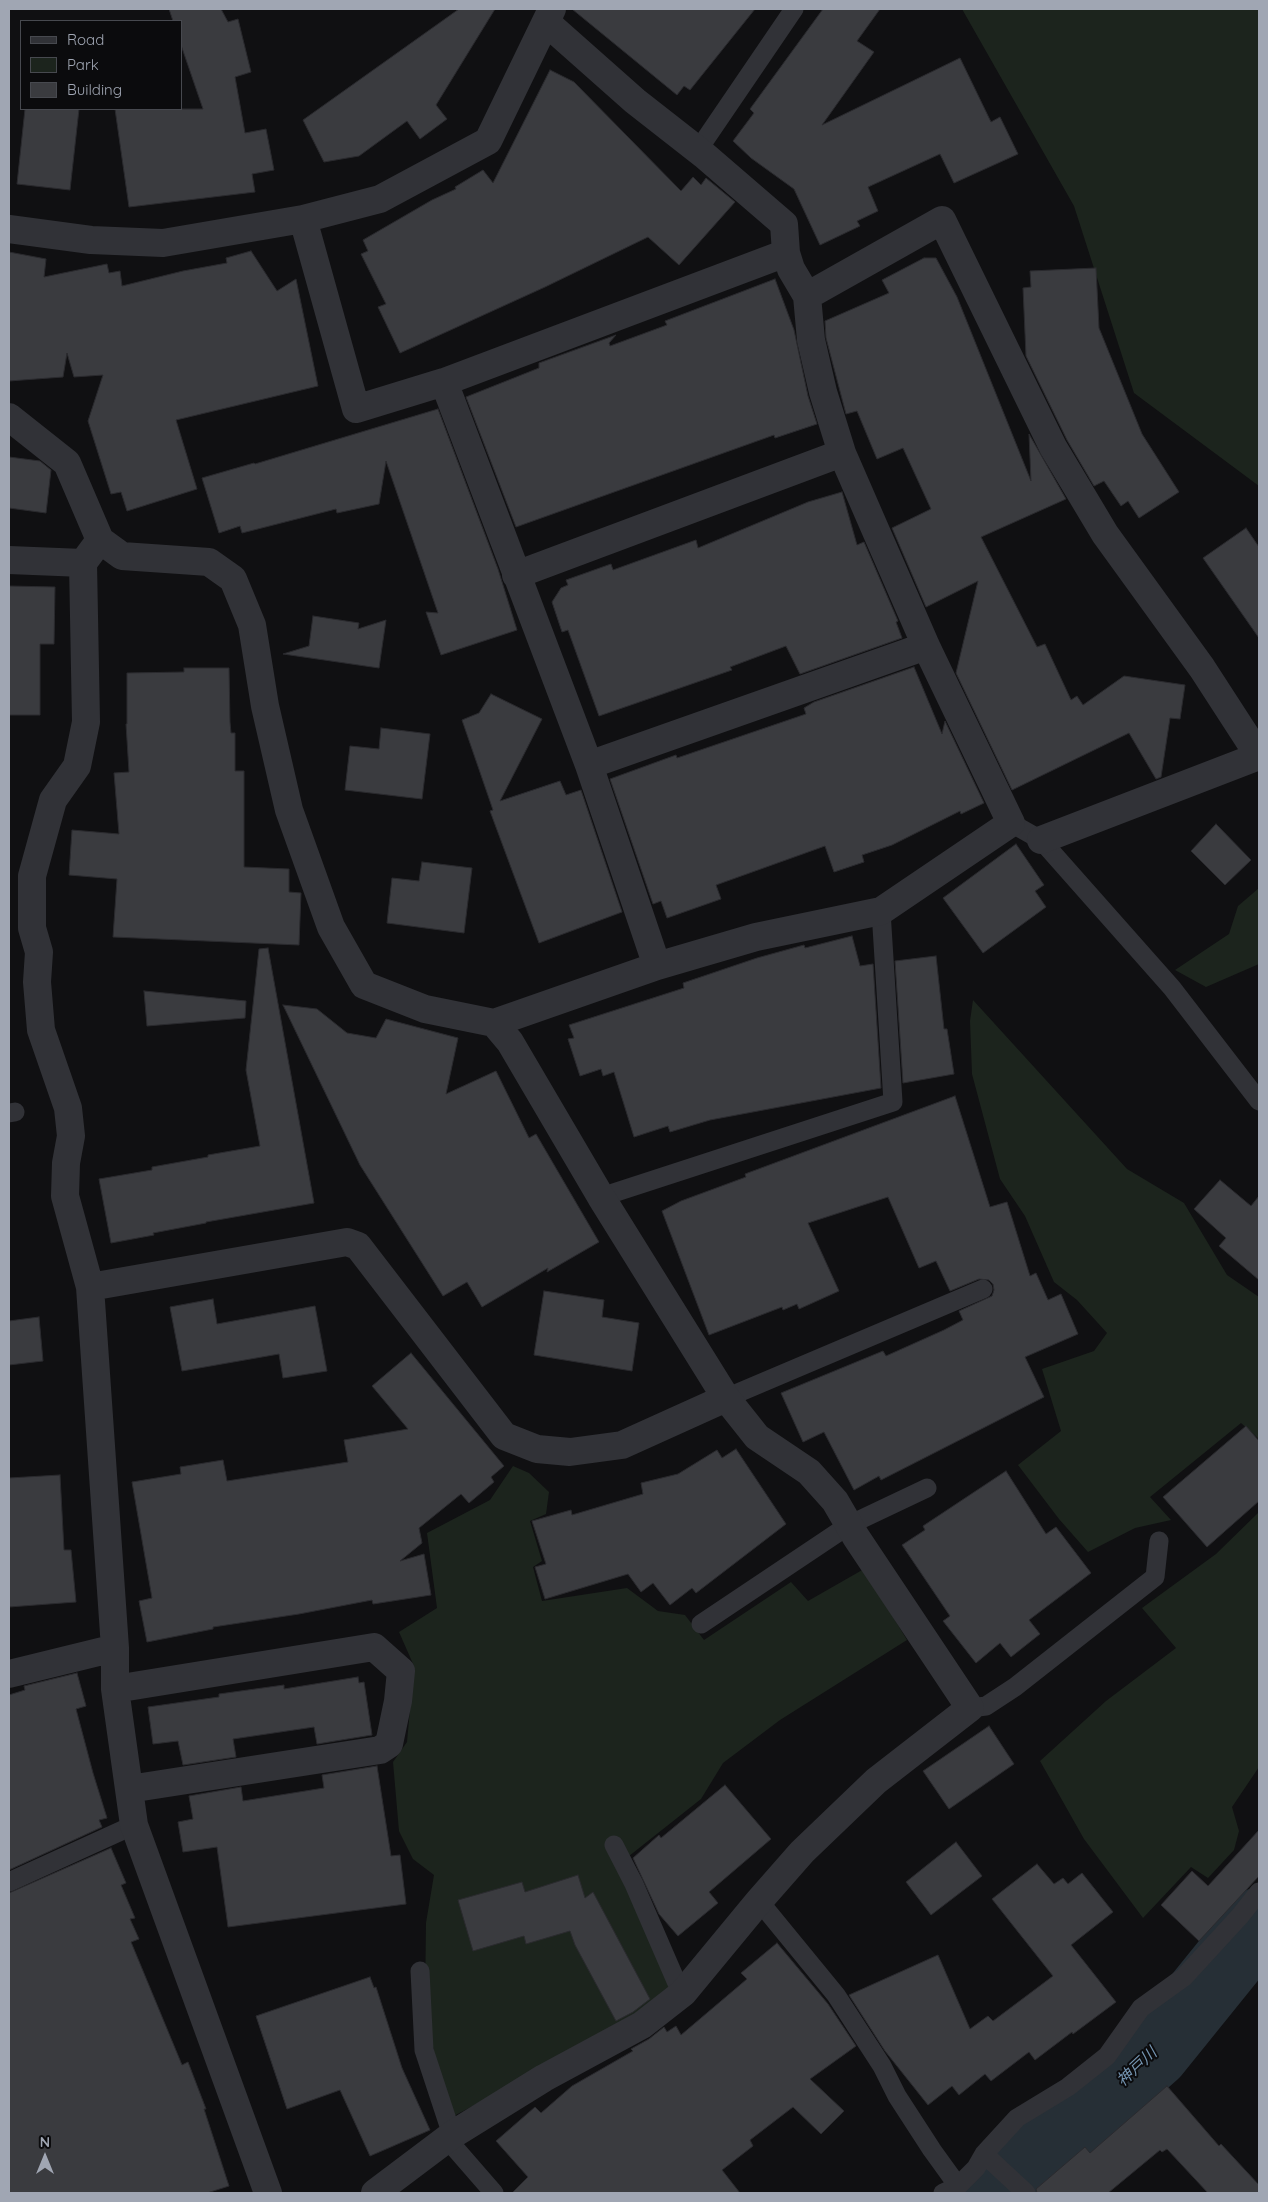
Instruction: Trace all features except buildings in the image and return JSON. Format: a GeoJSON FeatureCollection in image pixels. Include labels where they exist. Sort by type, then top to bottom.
{"type":"FeatureCollection","features":[{"type":"Feature","properties":{"kind":"street"},"geometry":{"type":"LineString","coordinates":[[9,229],[91,240],[163,243],[303,219],[380,199],[488,141],[550,16],[635,101],[698,150],[784,224],[786,253],[791,269],[807,296],[811,340],[823,392],[842,453],[926,646],[1011,823],[881,911],[756,937],[657,966],[494,1024],[425,1009],[364,985],[331,927],[289,810],[265,706],[252,624],[233,579],[209,562],[122,556],[100,540],[67,463],[9,417]]}},
{"type":"Feature","properties":{"kind":"street"},"geometry":{"type":"LineString","coordinates":[[303,219],[356,410],[444,382],[786,253]]}},
{"type":"Feature","properties":{"kind":"street"},"geometry":{"type":"LineString","coordinates":[[807,296],[942,220],[1053,447],[1105,534],[1202,668],[1259,756],[1041,840]]}},
{"type":"Feature","properties":{"kind":"street"},"geometry":{"type":"LineString","coordinates":[[444,382],[588,765],[657,966]]}},
{"type":"Feature","properties":{"kind":"street"},"geometry":{"type":"LineString","coordinates":[[516,575],[842,453]]}},
{"type":"Feature","properties":{"kind":"street"},"geometry":{"type":"LineString","coordinates":[[100,540],[83,564],[86,722],[77,766],[53,800],[32,876],[32,928],[38,952],[37,982],[41,1030],[68,1108],[71,1136],[66,1163],[65,1196],[90,1287],[115,1648],[115,1688],[134,1825],[268,2193]]}},
{"type":"Feature","properties":{"kind":"street"},"geometry":{"type":"LineString","coordinates":[[9,560],[83,564]]}},
{"type":"Feature","properties":{"kind":"street"},"geometry":{"type":"LineString","coordinates":[[588,765],[926,646]]}},
{"type":"Feature","properties":{"kind":"street"},"geometry":{"type":"LineString","coordinates":[[375,2193],[449,2136],[544,2078],[642,2025],[683,1993],[802,1852],[876,1781],[970,1708],[835,1501],[809,1472],[757,1437],[726,1398],[601,1197],[510,1042],[494,1024]]}},
{"type":"Feature","properties":{"kind":"street"},"geometry":{"type":"LineString","coordinates":[[90,1287],[347,1242],[358,1246],[504,1436],[537,1449],[570,1452],[622,1445],[726,1398]]}},
{"type":"Feature","properties":{"kind":"street"},"geometry":{"type":"LineString","coordinates":[[115,1688],[374,1647],[401,1671],[398,1701],[389,1744],[380,1750],[129,1789]]}},
{"type":"Feature","properties":{"kind":"street"},"geometry":{"type":"LineString","coordinates":[[9,1674],[115,1648]]}},
{"type":"Feature","properties":{"kind":"lane"},"geometry":{"type":"LineString","coordinates":[[698,150],[794,9]]}},
{"type":"Feature","properties":{"kind":"lane"},"geometry":{"type":"LineString","coordinates":[[1011,823],[1041,840],[1172,988],[1259,1101]]}},
{"type":"Feature","properties":{"kind":"lane"},"geometry":{"type":"LineString","coordinates":[[601,1197],[893,1102],[881,911]]}},
{"type":"Feature","properties":{"kind":"lane"},"geometry":{"type":"LineString","coordinates":[[726,1398],[984,1289]]}},
{"type":"Feature","properties":{"kind":"lane"},"geometry":{"type":"LineString","coordinates":[[701,1624],[849,1525],[928,1488]]}},
{"type":"Feature","properties":{"kind":"lane"},"geometry":{"type":"LineString","coordinates":[[970,1708],[986,1706],[1015,1687],[1155,1577],[1159,1540]]}},
{"type":"Feature","properties":{"kind":"lane"},"geometry":{"type":"LineString","coordinates":[[9,1882],[134,1825]]}},
{"type":"Feature","properties":{"kind":"lane"},"geometry":{"type":"LineString","coordinates":[[614,1845],[634,1884],[683,1993]]}},
{"type":"Feature","properties":{"kind":"lane"},"geometry":{"type":"LineString","coordinates":[[759,1901],[836,1995],[882,2066],[951,2189],[989,2158],[1017,2118],[1068,2087],[1107,2056],[1141,2008],[1184,1977],[1240,1916],[1259,1892]]}},
{"type":"Feature","properties":{"kind":"lane"},"geometry":{"type":"LineString","coordinates":[[420,1971],[424,2050],[449,2136],[494,2193]]}},
{"type":"Feature","properties":{"kind":"lane"},"geometry":{"type":"LineString","coordinates":[[989,2158],[1023,2191]]}},
{"type":"Feature","properties":{"kind":"green space"},"geometry":{"type":"Polygon","coordinates":[[[962,9],[1259,9],[1259,486],[1134,393],[1074,206],[962,9]]]}},
{"type":"Feature","properties":{"kind":"green space"},"geometry":{"type":"Polygon","coordinates":[[[1259,888],[1259,964],[1206,987],[1175,970],[1229,934],[1238,906],[1259,888]]]}},
{"type":"Feature","properties":{"kind":"green space"},"geometry":{"type":"Polygon","coordinates":[[[973,1000],[1127,1169],[1184,1203],[1227,1275],[1259,1297],[1259,1439],[1241,1423],[1150,1497],[1171,1520],[1135,1528],[1088,1552],[1059,1519],[1018,1465],[1061,1431],[1042,1369],[1094,1351],[1107,1333],[1077,1300],[1054,1282],[1025,1216],[1000,1179],[972,1074],[970,1021],[973,1000]]]}},
{"type":"Feature","properties":{"kind":"green space"},"geometry":{"type":"Polygon","coordinates":[[[513,1466],[529,1473],[549,1492],[546,1514],[530,1521],[542,1561],[533,1567],[542,1601],[627,1588],[658,1611],[685,1615],[704,1640],[791,1582],[808,1601],[864,1569],[907,1640],[780,1720],[723,1763],[701,1799],[619,1864],[672,1988],[661,2000],[584,2047],[452,2117],[435,2058],[425,2003],[426,1923],[434,1875],[413,1859],[399,1831],[393,1762],[407,1742],[414,1666],[399,1632],[437,1608],[427,1533],[490,1500],[513,1466]]]}},
{"type":"Feature","properties":{"kind":"green space"},"geometry":{"type":"Polygon","coordinates":[[[1259,1512],[1259,1767],[1232,1807],[1239,1831],[1234,1850],[1208,1878],[1191,1867],[1143,1918],[1084,1839],[1040,1761],[1106,1701],[1176,1648],[1142,1608],[1216,1554],[1259,1512]]]}},
{"type":"Feature","properties":{"kind":"waterway","name":"神戸川"},"geometry":{"type":"LineString","coordinates":[[997,2193],[1023,2161],[1068,2129],[1154,2053],[1259,1923]]}}]}
